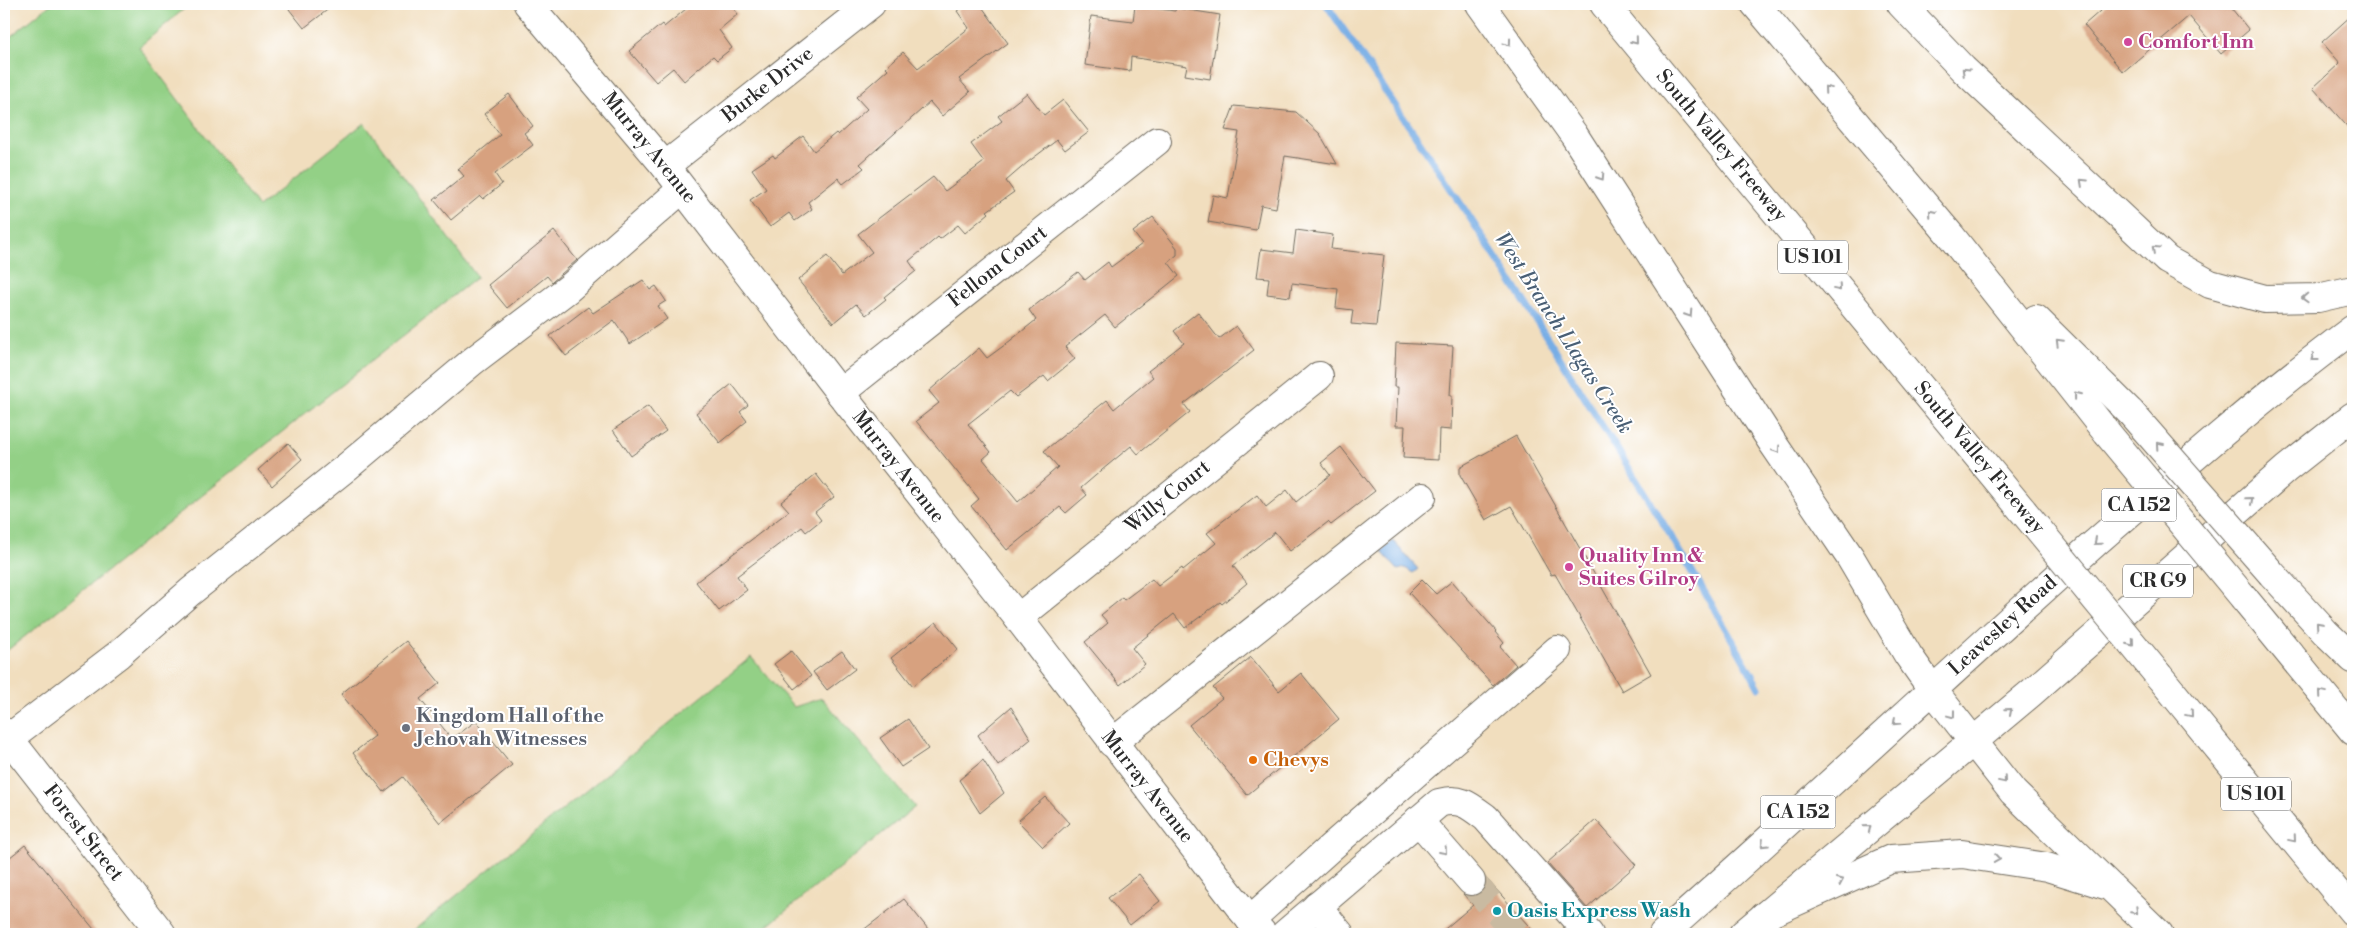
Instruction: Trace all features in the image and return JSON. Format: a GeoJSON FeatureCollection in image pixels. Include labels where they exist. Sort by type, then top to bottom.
{"type":"FeatureCollection","features":[{"type":"Feature","properties":{"kind":"main road","name":"Murray Avenue"},"geometry":{"type":"LineString","coordinates":[[528,4],[665,166],[1257,927]]}},
{"type":"Feature","properties":{"kind":"main road","name":"Burke Drive"},"geometry":{"type":"LineString","coordinates":[[665,166],[871,4]]}},
{"type":"Feature","properties":{"kind":"main road"},"geometry":{"type":"LineString","coordinates":[[1480,4],[1574,135],[1772,442],[1850,557],[1908,655],[1932,689],[2013,792],[2159,934]]}},
{"type":"Feature","properties":{"kind":"main road","name":"South Valley Freeway"},"geometry":{"type":"LineString","coordinates":[[1604,4],[2353,912]]}},
{"type":"Feature","properties":{"kind":"main road"},"geometry":{"type":"LineString","coordinates":[[1755,4],[1951,236],[2107,433],[2353,731]]}},
{"type":"Feature","properties":{"kind":"main road"},"geometry":{"type":"LineString","coordinates":[[1901,4],[1970,76],[2167,260],[2210,284],[2265,299],[2318,298],[2353,290]]}},
{"type":"Feature","properties":{"kind":"main road","name":"Fellom Court"},"geometry":{"type":"LineString","coordinates":[[840,393],[1157,141]]}},
{"type":"Feature","properties":{"kind":"main road"},"geometry":{"type":"LineString","coordinates":[[6,735],[119,654],[190,592],[348,466],[473,361],[568,289],[682,188]]}},
{"type":"Feature","properties":{"kind":"main road"},"geometry":{"type":"LineString","coordinates":[[1951,236],[2131,413],[2272,574],[2353,660]]}},
{"type":"Feature","properties":{"kind":"main road","name":"Leavesley Road"},"geometry":{"type":"LineString","coordinates":[[1663,934],[1932,689],[2235,421],[2353,329]]}},
{"type":"Feature","properties":{"kind":"main road","name":"Willy Court"},"geometry":{"type":"LineString","coordinates":[[1018,618],[1319,376]]}},
{"type":"Feature","properties":{"kind":"main road","name":"CR G9"},"geometry":{"type":"LineString","coordinates":[[1764,916],[1972,742],[2266,486],[2351,419]]}},
{"type":"Feature","properties":{"kind":"main road"},"geometry":{"type":"LineString","coordinates":[[1112,743],[1422,497]]}},
{"type":"Feature","properties":{"kind":"main road"},"geometry":{"type":"LineString","coordinates":[[1257,927],[1330,848],[1557,650]]}},
{"type":"Feature","properties":{"kind":"main road","name":"Forest Street"},"geometry":{"type":"LineString","coordinates":[[6,735],[162,934]]}},
{"type":"Feature","properties":{"kind":"main road"},"geometry":{"type":"LineString","coordinates":[[1285,934],[1418,820],[1439,803],[1450,799],[1468,804],[1486,818],[1589,934]]}},
{"type":"Feature","properties":{"kind":"main road"},"geometry":{"type":"LineString","coordinates":[[1418,820],[1471,881]]}},
{"type":"Feature","properties":{"kind":"main road"},"geometry":{"type":"LineString","coordinates":[[1744,934],[1764,916],[1891,859],[1962,854],[2047,867],[2111,887]]}},
{"type":"Feature","properties":{"kind":"main road"},"geometry":{"type":"LineString","coordinates":[[1317,906],[1340,934]]}},
{"type":"Feature","properties":{"kind":"green space"},"geometry":{"type":"Polygon","coordinates":[[[51,4],[190,4],[139,47],[258,207],[364,123],[477,277],[4,653],[4,37],[6,40],[51,4]]]}},
{"type":"Feature","properties":{"kind":"green space"},"geometry":{"type":"Polygon","coordinates":[[[751,657],[794,707],[822,698],[915,807],[757,934],[409,934],[751,657]]]}},
{"type":"Feature","properties":{"kind":"water"},"geometry":{"type":"Polygon","coordinates":[[[1393,541],[1418,569],[1413,573],[1405,568],[1398,570],[1381,551],[1393,541]]]}},
{"type":"Feature","properties":{"kind":"building"},"geometry":{"type":"Polygon","coordinates":[[[285,4],[335,4],[304,28],[285,4]]]}},
{"type":"Feature","properties":{"kind":"building"},"geometry":{"type":"Polygon","coordinates":[[[692,4],[730,4],[738,14],[719,30],[732,48],[717,60],[713,56],[684,81],[673,68],[656,82],[629,51],[662,24],[664,27],[692,4]]]}},
{"type":"Feature","properties":{"kind":"building"},"geometry":{"type":"Polygon","coordinates":[[[967,4],[980,4],[1008,43],[959,79],[970,92],[942,116],[930,102],[860,164],[864,168],[843,184],[838,178],[808,202],[812,209],[795,221],[789,213],[770,227],[750,200],[766,189],[752,169],[773,155],[775,158],[803,136],[814,151],[836,133],[838,135],[867,109],[856,97],[888,69],[886,67],[903,52],[918,68],[969,28],[957,11],[967,4]]]}},
{"type":"Feature","properties":{"kind":"building","name":"Comfort Inn"},"geometry":{"type":"Polygon","coordinates":[[[2108,4],[2228,4],[2249,30],[2221,54],[2189,16],[2123,72],[2084,25],[2108,4]]]}},
{"type":"Feature","properties":{"kind":"building"},"geometry":{"type":"Polygon","coordinates":[[[1135,6],[1175,11],[1176,8],[1220,15],[1210,79],[1185,75],[1187,66],[1131,57],[1130,71],[1085,65],[1091,16],[1133,21],[1135,6]]]}},
{"type":"Feature","properties":{"kind":"building"},"geometry":{"type":"Polygon","coordinates":[[[2353,14],[2353,133],[2313,88],[2340,63],[2322,42],[2353,14]]]}},
{"type":"Feature","properties":{"kind":"building"},"geometry":{"type":"Polygon","coordinates":[[[1027,93],[1044,115],[1063,100],[1089,132],[1065,150],[1057,140],[1028,162],[1006,181],[1014,192],[987,211],[989,213],[965,233],[958,225],[940,239],[938,237],[909,261],[916,271],[884,297],[886,299],[866,315],[856,304],[833,323],[798,280],[827,256],[842,275],[872,252],[858,234],[933,177],[945,191],[984,162],[971,144],[1002,121],[998,116],[1027,93]]]}},
{"type":"Feature","properties":{"kind":"building"},"geometry":{"type":"Polygon","coordinates":[[[509,94],[533,126],[524,133],[533,145],[495,174],[502,184],[483,199],[480,196],[451,220],[434,200],[464,176],[458,169],[500,135],[484,114],[509,94]]]}},
{"type":"Feature","properties":{"kind":"building"},"geometry":{"type":"Polygon","coordinates":[[[1234,106],[1296,112],[1320,134],[1337,164],[1285,156],[1276,208],[1261,205],[1256,230],[1208,222],[1213,195],[1228,198],[1239,132],[1225,130],[1234,106]]]}},
{"type":"Feature","properties":{"kind":"building"},"geometry":{"type":"Polygon","coordinates":[[[1153,217],[1177,248],[1177,255],[1168,262],[1179,276],[1115,327],[1105,315],[1065,347],[1075,359],[1048,381],[1044,376],[1016,397],[1010,391],[968,424],[991,452],[983,459],[1018,502],[1058,467],[1044,451],[1107,400],[1114,409],[1153,377],[1148,371],[1184,343],[1174,331],[1198,312],[1219,339],[1236,326],[1254,350],[1184,404],[1190,412],[1138,454],[1131,446],[1081,488],[1087,495],[1066,513],[1060,507],[1007,550],[971,506],[979,499],[916,421],[939,403],[929,391],[979,348],[987,358],[1006,344],[1036,320],[1029,310],[1078,272],[1085,280],[1108,262],[1111,267],[1142,244],[1133,232],[1153,217]]]}},
{"type":"Feature","properties":{"kind":"building"},"geometry":{"type":"Polygon","coordinates":[[[1296,230],[1333,235],[1331,249],[1384,255],[1376,326],[1351,324],[1353,310],[1336,308],[1338,289],[1292,283],[1290,297],[1267,294],[1269,278],[1257,277],[1261,249],[1293,253],[1296,230]]]}},
{"type":"Feature","properties":{"kind":"building"},"geometry":{"type":"Polygon","coordinates":[[[554,231],[577,260],[552,282],[547,276],[507,308],[488,285],[554,231]]]}},
{"type":"Feature","properties":{"kind":"building"},"geometry":{"type":"Polygon","coordinates":[[[643,280],[650,290],[656,286],[666,301],[658,306],[667,319],[630,344],[614,320],[566,356],[550,336],[588,307],[593,313],[643,280]]]}},
{"type":"Feature","properties":{"kind":"building"},"geometry":{"type":"Polygon","coordinates":[[[1396,343],[1453,346],[1450,395],[1452,395],[1451,430],[1439,429],[1438,460],[1403,458],[1405,426],[1396,426],[1398,387],[1394,387],[1396,343]]]}},
{"type":"Feature","properties":{"kind":"building"},"geometry":{"type":"Polygon","coordinates":[[[732,384],[748,405],[740,412],[747,421],[720,443],[696,413],[732,384]]]}},
{"type":"Feature","properties":{"kind":"building"},"geometry":{"type":"Polygon","coordinates":[[[648,406],[666,431],[631,456],[613,430],[648,406]]]}},
{"type":"Feature","properties":{"kind":"building","name":"Quality Inn & Suites Gilroy"},"geometry":{"type":"Polygon","coordinates":[[[1516,436],[1651,674],[1622,691],[1555,574],[1551,575],[1511,506],[1486,520],[1460,475],[1460,467],[1516,436]]]}},
{"type":"Feature","properties":{"kind":"building"},"geometry":{"type":"Polygon","coordinates":[[[288,443],[302,459],[272,486],[258,470],[288,443]]]}},
{"type":"Feature","properties":{"kind":"building"},"geometry":{"type":"Polygon","coordinates":[[[1341,447],[1375,491],[1331,525],[1328,522],[1290,551],[1275,532],[1233,566],[1247,583],[1222,604],[1220,602],[1185,628],[1174,614],[1132,648],[1145,664],[1120,685],[1085,642],[1108,623],[1101,615],[1122,598],[1124,600],[1152,579],[1158,586],[1182,568],[1183,570],[1216,543],[1207,533],[1257,495],[1266,507],[1287,490],[1296,502],[1330,475],[1321,463],[1341,447]]]}},
{"type":"Feature","properties":{"kind":"building"},"geometry":{"type":"Polygon","coordinates":[[[816,474],[834,497],[815,512],[821,520],[806,532],[802,527],[737,576],[747,590],[719,611],[696,582],[789,511],[781,502],[816,474]]]}},
{"type":"Feature","properties":{"kind":"building"},"geometry":{"type":"Polygon","coordinates":[[[1422,580],[1436,594],[1452,581],[1496,631],[1504,643],[1500,647],[1516,665],[1493,685],[1409,593],[1422,580]]]}},
{"type":"Feature","properties":{"kind":"building"},"geometry":{"type":"Polygon","coordinates":[[[936,622],[958,649],[913,686],[891,658],[936,622]]]}},
{"type":"Feature","properties":{"kind":"building","name":"Kingdom Hall of the Jehovah Witnesses"},"geometry":{"type":"Polygon","coordinates":[[[406,641],[440,683],[420,699],[452,739],[476,721],[512,765],[440,823],[403,777],[384,792],[353,753],[375,736],[341,694],[406,641]]]}},
{"type":"Feature","properties":{"kind":"building"},"geometry":{"type":"Polygon","coordinates":[[[791,651],[811,676],[794,689],[774,664],[791,651]]]}},
{"type":"Feature","properties":{"kind":"building"},"geometry":{"type":"Polygon","coordinates":[[[842,651],[855,669],[827,690],[813,672],[842,651]]]}},
{"type":"Feature","properties":{"kind":"building","name":"Chevys"},"geometry":{"type":"Polygon","coordinates":[[[1251,657],[1279,691],[1301,673],[1339,719],[1247,795],[1189,725],[1222,698],[1213,688],[1251,657]]]}},
{"type":"Feature","properties":{"kind":"building"},"geometry":{"type":"Polygon","coordinates":[[[1011,707],[1031,739],[998,766],[978,735],[1011,707]]]}},
{"type":"Feature","properties":{"kind":"building"},"geometry":{"type":"Polygon","coordinates":[[[908,719],[928,749],[901,767],[880,738],[908,719]]]}},
{"type":"Feature","properties":{"kind":"building"},"geometry":{"type":"Polygon","coordinates":[[[983,760],[1004,793],[980,813],[959,780],[983,760]]]}},
{"type":"Feature","properties":{"kind":"building"},"geometry":{"type":"Polygon","coordinates":[[[1045,797],[1069,823],[1043,847],[1018,821],[1045,797]]]}},
{"type":"Feature","properties":{"kind":"building"},"geometry":{"type":"Polygon","coordinates":[[[1596,820],[1636,865],[1587,908],[1547,863],[1596,820]]]}},
{"type":"Feature","properties":{"kind":"building"},"geometry":{"type":"Polygon","coordinates":[[[25,845],[98,934],[4,934],[4,862],[25,845]]]}},
{"type":"Feature","properties":{"kind":"building"},"geometry":{"type":"Polygon","coordinates":[[[1139,874],[1160,901],[1130,925],[1108,898],[1139,874]]]}},
{"type":"Feature","properties":{"kind":"building","name":"Oasis Express Wash"},"geometry":{"type":"Polygon","coordinates":[[[1486,878],[1536,934],[1439,934],[1473,905],[1463,894],[1473,896],[1481,893],[1486,887],[1486,878]]]}},
{"type":"Feature","properties":{"kind":"building"},"geometry":{"type":"Polygon","coordinates":[[[904,899],[932,934],[858,934],[904,899]]]}},
{"type":"Feature","properties":{"kind":"waterway","name":"West Branch Llagas Creek"},"geometry":{"type":"LineString","coordinates":[[1326,4],[1532,314],[1681,552],[1759,688]]}},
{"type":"Feature","properties":{"kind":"tunnel"},"geometry":{"type":"LineString","coordinates":[[1471,881],[1516,934]]}},
{"type":"Feature","properties":{"kind":"place","name":"Comfort Inn"},"geometry":{"type":"Point","coordinates":[2128,42]}},
{"type":"Feature","properties":{"kind":"place","name":"Quality Inn & Suites Gilroy"},"geometry":{"type":"Point","coordinates":[1569,567]}},
{"type":"Feature","properties":{"kind":"place","name":"Kingdom Hall of the Jehovah Witnesses"},"geometry":{"type":"Point","coordinates":[406,728]}},
{"type":"Feature","properties":{"kind":"place","name":"Chevys"},"geometry":{"type":"Point","coordinates":[1253,760]}},
{"type":"Feature","properties":{"kind":"place","name":"Oasis Express Wash"},"geometry":{"type":"Point","coordinates":[1497,911]}}]}
